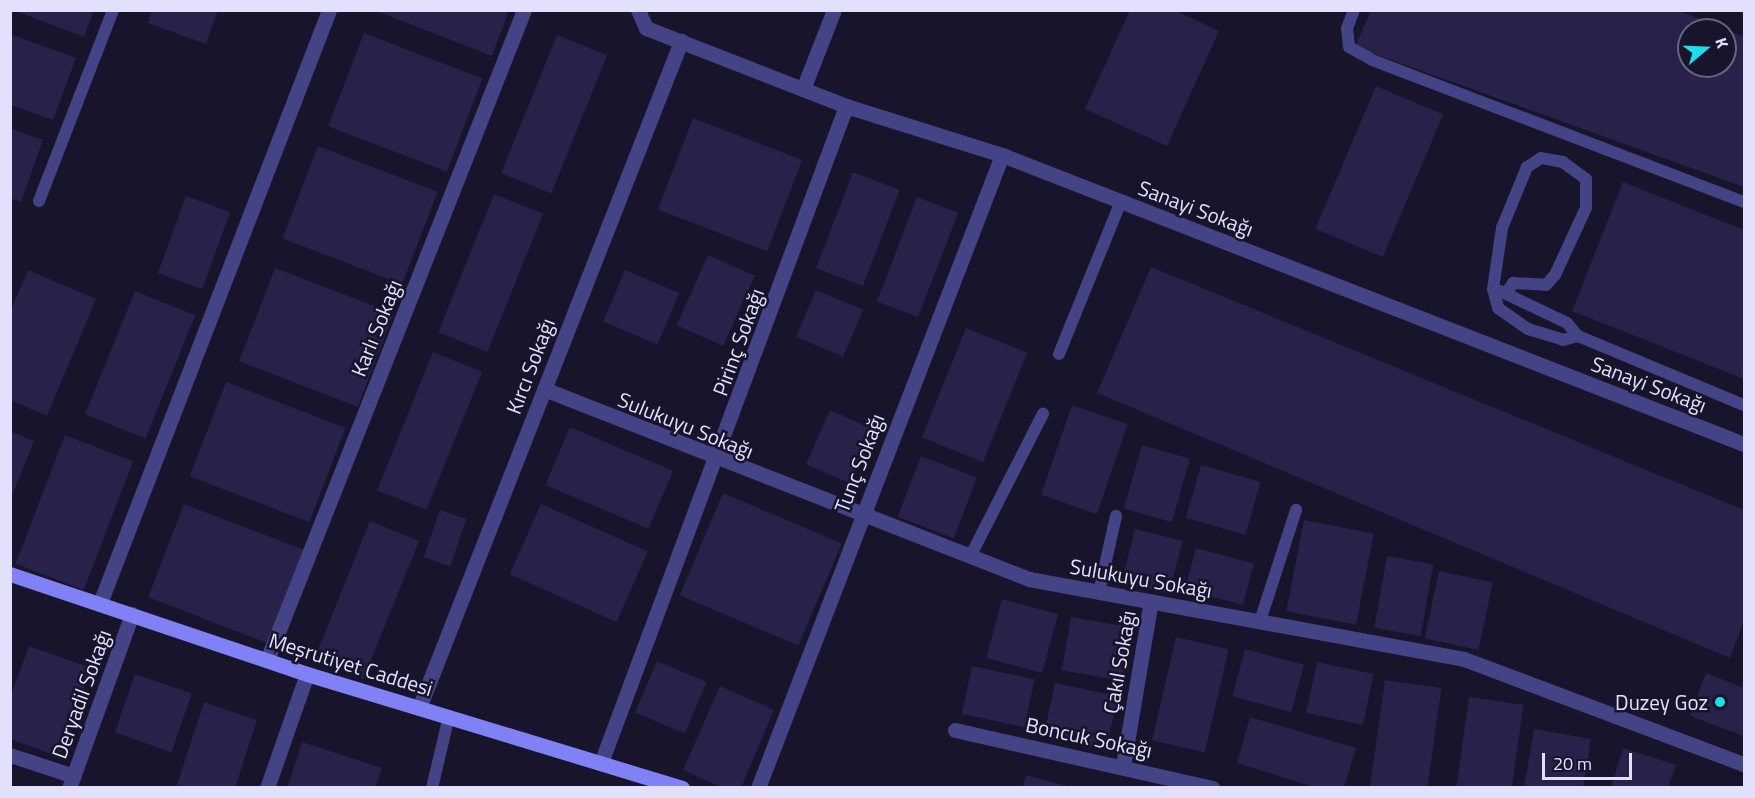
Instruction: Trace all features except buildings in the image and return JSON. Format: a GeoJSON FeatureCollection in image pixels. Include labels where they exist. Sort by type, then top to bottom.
{"type":"FeatureCollection","features":[{"type":"Feature","properties":{"kind":"main road","name":"Meşrutiyet Caddesi"},"geometry":{"type":"LineString","coordinates":[[10,574],[307,674],[602,760],[682,788]]}},
{"type":"Feature","properties":{"kind":"street"},"geometry":{"type":"LineString","coordinates":[[99,603],[329,10]]}},
{"type":"Feature","properties":{"kind":"street","name":"Karlı Sokağı"},"geometry":{"type":"LineString","coordinates":[[267,660],[524,10]]}},
{"type":"Feature","properties":{"kind":"street","name":"Sanayi Sokağı"},"geometry":{"type":"LineString","coordinates":[[638,10],[646,28],[846,106],[1002,155],[1744,444]]}},
{"type":"Feature","properties":{"kind":"street"},"geometry":{"type":"LineString","coordinates":[[803,89],[834,10]]}},
{"type":"Feature","properties":{"kind":"street","name":"Kırcı Sokağı"},"geometry":{"type":"LineString","coordinates":[[419,708],[681,41]]}},
{"type":"Feature","properties":{"kind":"street","name":"Pirinç Sokağı"},"geometry":{"type":"LineString","coordinates":[[602,760],[717,460],[846,106]]}},
{"type":"Feature","properties":{"kind":"street","name":"Tunç Sokağı"},"geometry":{"type":"LineString","coordinates":[[758,788],[1002,155]]}},
{"type":"Feature","properties":{"kind":"street","name":"Sulukuyu Sokağı"},"geometry":{"type":"LineString","coordinates":[[544,389],[861,517],[1029,579],[1464,659],[1744,764]]}},
{"type":"Feature","properties":{"kind":"street","name":"Çakıl Sokağı"},"geometry":{"type":"LineString","coordinates":[[1123,766],[1151,601]]}},
{"type":"Feature","properties":{"kind":"street","name":"Deryadil Sokağı"},"geometry":{"type":"LineString","coordinates":[[72,782],[132,614]]}},
{"type":"Feature","properties":{"kind":"street"},"geometry":{"type":"LineString","coordinates":[[267,788],[307,674]]}},
{"type":"Feature","properties":{"kind":"street","name":"Boncuk Sokağı"},"geometry":{"type":"LineString","coordinates":[[955,730],[1213,788]]}},
{"type":"Feature","properties":{"kind":"street"},"geometry":{"type":"LineString","coordinates":[[10,755],[72,782]]}},
{"type":"Feature","properties":{"kind":"lane"},"geometry":{"type":"LineString","coordinates":[[39,201],[113,10]]}},
{"type":"Feature","properties":{"kind":"lane"},"geometry":{"type":"LineString","coordinates":[[1354,10],[1347,28],[1349,47],[1372,60],[1744,202]]}},
{"type":"Feature","properties":{"kind":"lane"},"geometry":{"type":"LineString","coordinates":[[1507,292],[1513,283],[1546,285],[1555,275],[1586,208],[1586,179],[1563,162],[1541,158],[1527,167],[1502,228],[1493,289],[1498,308],[1528,329],[1563,340],[1578,336]]}},
{"type":"Feature","properties":{"kind":"lane"},"geometry":{"type":"LineString","coordinates":[[1059,354],[1121,201]]}},
{"type":"Feature","properties":{"kind":"lane"},"geometry":{"type":"LineString","coordinates":[[1493,289],[1507,292],[1567,323],[1578,336],[1744,405]]}},
{"type":"Feature","properties":{"kind":"lane"},"geometry":{"type":"LineString","coordinates":[[970,557],[1043,414]]}},
{"type":"Feature","properties":{"kind":"lane"},"geometry":{"type":"LineString","coordinates":[[1260,621],[1296,510]]}},
{"type":"Feature","properties":{"kind":"lane"},"geometry":{"type":"LineString","coordinates":[[1099,592],[1116,516]]}},
{"type":"Feature","properties":{"kind":"lane"},"geometry":{"type":"LineString","coordinates":[[432,788],[449,716]]}},
{"type":"Feature","properties":{"kind":"place","name":"Duzey Goz"},"geometry":{"type":"Point","coordinates":[1720,702]}}]}
